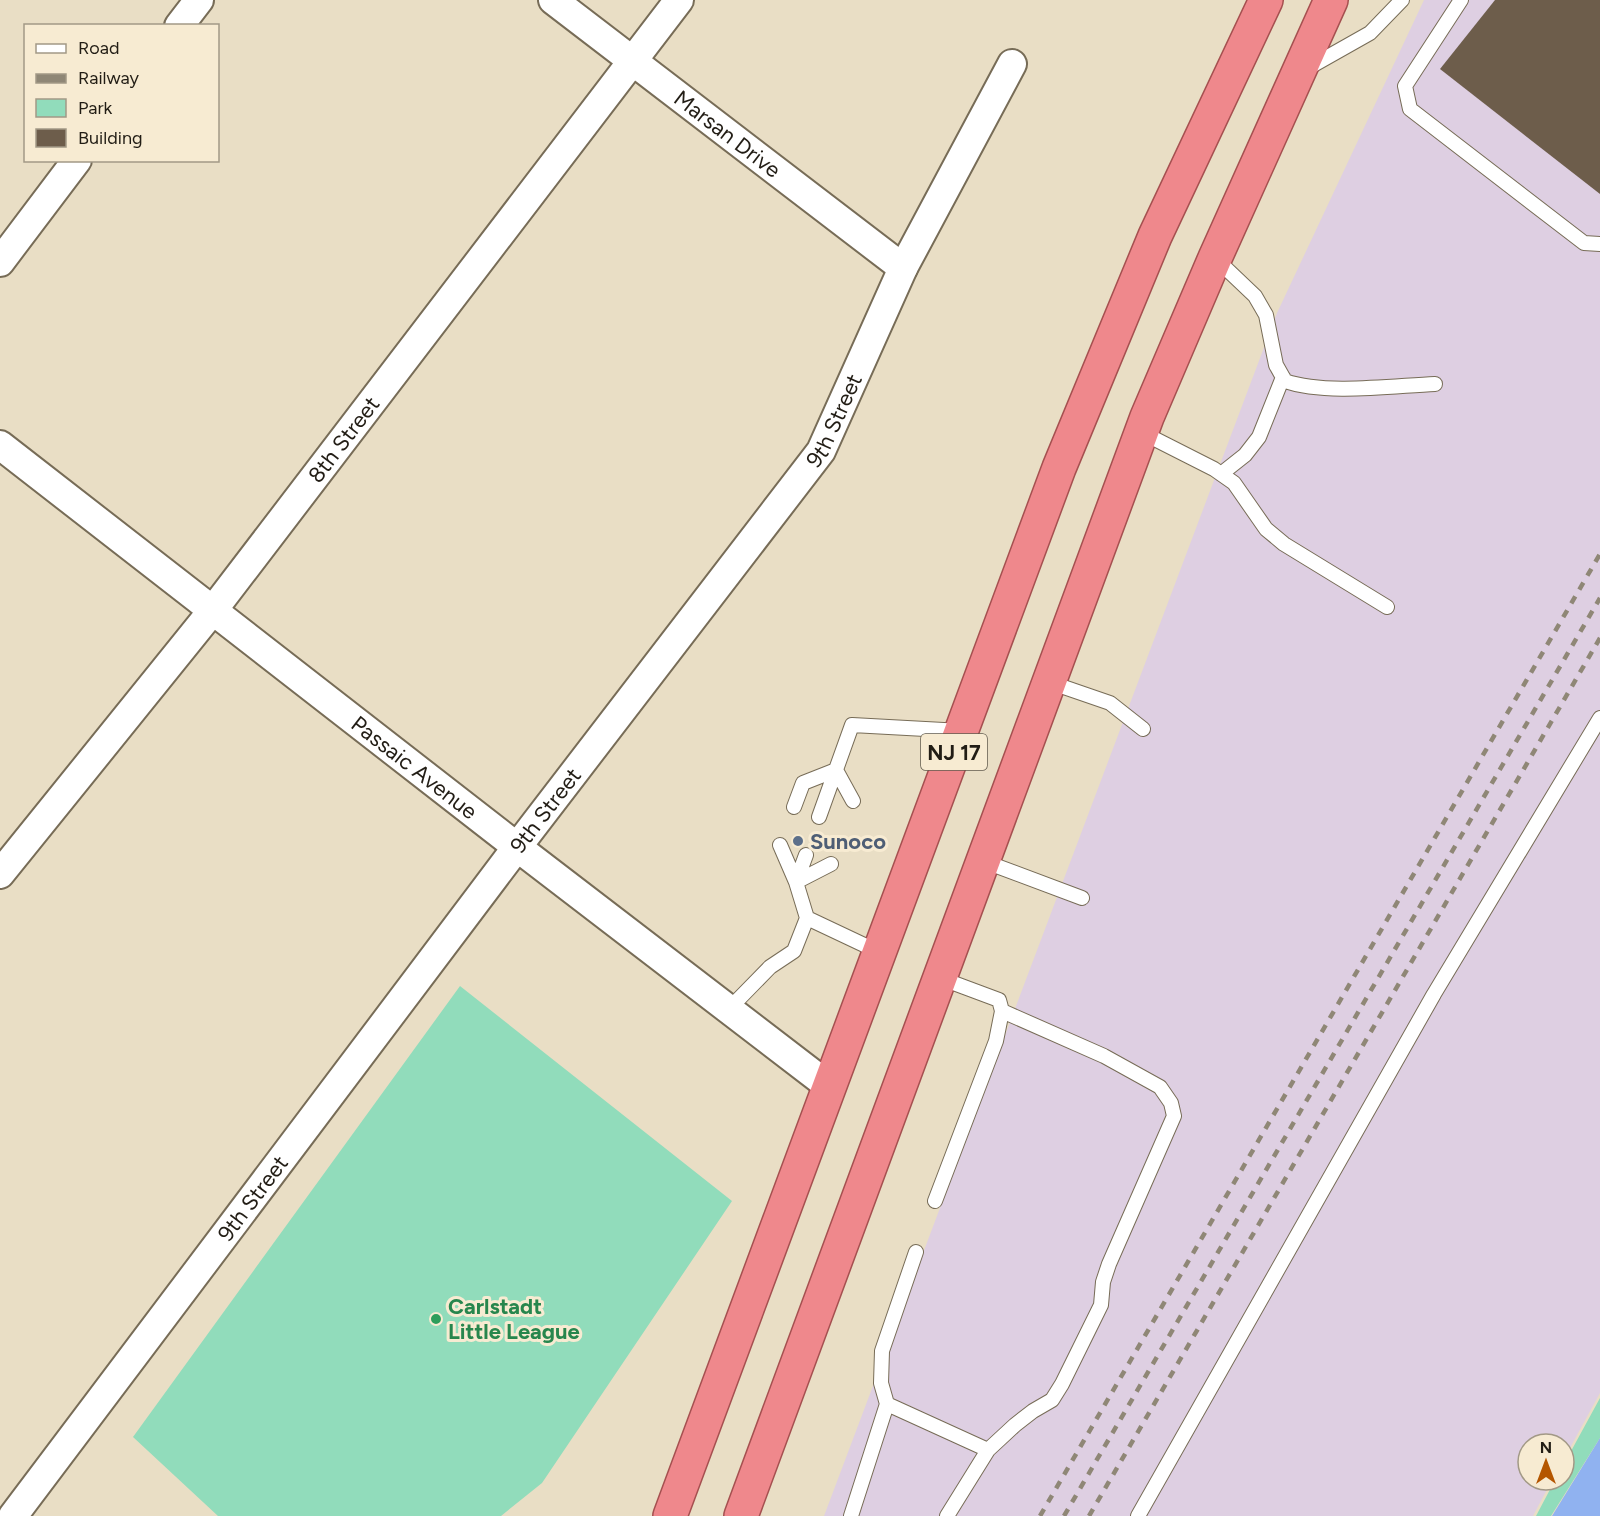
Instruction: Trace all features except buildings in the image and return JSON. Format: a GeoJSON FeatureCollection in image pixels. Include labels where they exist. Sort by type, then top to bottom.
{"type":"FeatureCollection","features":[{"type":"Feature","properties":{"kind":"highway","name":"NJ 17"},"geometry":{"type":"LineString","coordinates":[[670,1516],[1059,468],[1155,236],[1266,0]]}},
{"type":"Feature","properties":{"kind":"highway","name":"NJ 17"},"geometry":{"type":"LineString","coordinates":[[741,1516],[1141,432],[1215,258],[1331,0]]}},
{"type":"Feature","properties":{"kind":"street"},"geometry":{"type":"LineString","coordinates":[[180,24],[198,0]]}},
{"type":"Feature","properties":{"kind":"street","name":"Marsan Drive"},"geometry":{"type":"LineString","coordinates":[[553,0],[903,268]]}},
{"type":"Feature","properties":{"kind":"street","name":"8th Street"},"geometry":{"type":"LineString","coordinates":[[0,874],[213,610],[679,0]]}},
{"type":"Feature","properties":{"kind":"street","name":"9th Street"},"geometry":{"type":"LineString","coordinates":[[13,1516],[517,847],[821,451],[903,268],[1012,64]]}},
{"type":"Feature","properties":{"kind":"street"},"geometry":{"type":"LineString","coordinates":[[0,262],[75,162]]}},
{"type":"Feature","properties":{"kind":"street","name":"Passaic Avenue"},"geometry":{"type":"LineString","coordinates":[[0,445],[830,1087]]}},
{"type":"Feature","properties":{"kind":"lane"},"geometry":{"type":"LineString","coordinates":[[1298,73],[1370,33],[1402,0]]}},
{"type":"Feature","properties":{"kind":"lane"},"geometry":{"type":"LineString","coordinates":[[1461,0],[1405,86],[1410,109],[1584,243],[1600,244]]}},
{"type":"Feature","properties":{"kind":"lane"},"geometry":{"type":"LineString","coordinates":[[1215,258],[1255,296],[1266,315],[1276,365],[1285,381],[1322,388],[1435,384]]}},
{"type":"Feature","properties":{"kind":"lane"},"geometry":{"type":"LineString","coordinates":[[1221,474],[1245,455],[1259,437],[1283,377]]}},
{"type":"Feature","properties":{"kind":"lane"},"geometry":{"type":"LineString","coordinates":[[1141,432],[1234,483],[1266,529],[1284,544],[1387,607]]}},
{"type":"Feature","properties":{"kind":"lane"},"geometry":{"type":"LineString","coordinates":[[1049,682],[1110,703],[1143,729]]}},
{"type":"Feature","properties":{"kind":"lane"},"geometry":{"type":"LineString","coordinates":[[1138,1516],[1434,994],[1600,718]]}},
{"type":"Feature","properties":{"kind":"lane"},"geometry":{"type":"LineString","coordinates":[[819,817],[852,725],[962,731]]}},
{"type":"Feature","properties":{"kind":"lane"},"geometry":{"type":"LineString","coordinates":[[836,770],[853,801]]}},
{"type":"Feature","properties":{"kind":"lane"},"geometry":{"type":"LineString","coordinates":[[794,807],[803,783],[836,770]]}},
{"type":"Feature","properties":{"kind":"lane"},"geometry":{"type":"LineString","coordinates":[[729,1009],[770,967],[794,951],[807,918],[796,882],[780,846]]}},
{"type":"Feature","properties":{"kind":"lane"},"geometry":{"type":"LineString","coordinates":[[796,882],[806,855]]}},
{"type":"Feature","properties":{"kind":"lane"},"geometry":{"type":"LineString","coordinates":[[983,861],[1082,898]]}},
{"type":"Feature","properties":{"kind":"lane"},"geometry":{"type":"LineString","coordinates":[[796,882],[831,864]]}},
{"type":"Feature","properties":{"kind":"lane"},"geometry":{"type":"LineString","coordinates":[[807,918],[880,952]]}},
{"type":"Feature","properties":{"kind":"lane"},"geometry":{"type":"LineString","coordinates":[[935,1201],[996,1041],[1002,1011],[999,1000],[940,978]]}},
{"type":"Feature","properties":{"kind":"lane"},"geometry":{"type":"LineString","coordinates":[[947,1516],[988,1450],[1024,1418],[1052,1400],[1062,1384],[1101,1305],[1103,1282],[1109,1264],[1174,1116],[1171,1103],[1160,1087],[1104,1056],[1002,1011]]}},
{"type":"Feature","properties":{"kind":"lane"},"geometry":{"type":"LineString","coordinates":[[851,1516],[887,1404],[881,1383],[882,1351],[916,1252]]}},
{"type":"Feature","properties":{"kind":"lane"},"geometry":{"type":"LineString","coordinates":[[887,1404],[988,1450]]}},
{"type":"Feature","properties":{"kind":"shaded area"},"geometry":{"type":"Polygon","coordinates":[[[1424,0],[1600,0],[1600,1393],[1576,1437],[1576,1432],[1516,1432],[1516,1492],[1546,1492],[1533,1516],[824,1516],[1277,313],[1424,0]]]}},
{"type":"Feature","properties":{"kind":"green space","name":"Carlstadt Little League"},"geometry":{"type":"Polygon","coordinates":[[[460,986],[732,1201],[542,1483],[501,1516],[218,1516],[133,1437],[460,986]]]}},
{"type":"Feature","properties":{"kind":"green space"},"geometry":{"type":"Polygon","coordinates":[[[1600,1398],[1600,1438],[1576,1476],[1576,1442],[1600,1398]]]}},
{"type":"Feature","properties":{"kind":"green space"},"geometry":{"type":"Polygon","coordinates":[[[1549,1492],[1566,1492],[1551,1516],[1536,1516],[1549,1492]]]}},
{"type":"Feature","properties":{"kind":"water"},"geometry":{"type":"Polygon","coordinates":[[[1600,1438],[1600,1516],[1552,1516],[1567,1492],[1576,1492],[1576,1477],[1600,1438]]]}},
{"type":"Feature","properties":{"kind":"railway"},"geometry":{"type":"LineString","coordinates":[[1040,1516],[1600,554]]}},
{"type":"Feature","properties":{"kind":"railway"},"geometry":{"type":"LineString","coordinates":[[1064,1516],[1600,598]]}},
{"type":"Feature","properties":{"kind":"railway"},"geometry":{"type":"LineString","coordinates":[[1089,1516],[1600,638]]}},
{"type":"Feature","properties":{"kind":"place","name":"Sunoco"},"geometry":{"type":"Point","coordinates":[798,841]}},
{"type":"Feature","properties":{"kind":"place","name":"Carlstadt Little League"},"geometry":{"type":"Point","coordinates":[436,1319]}}]}
